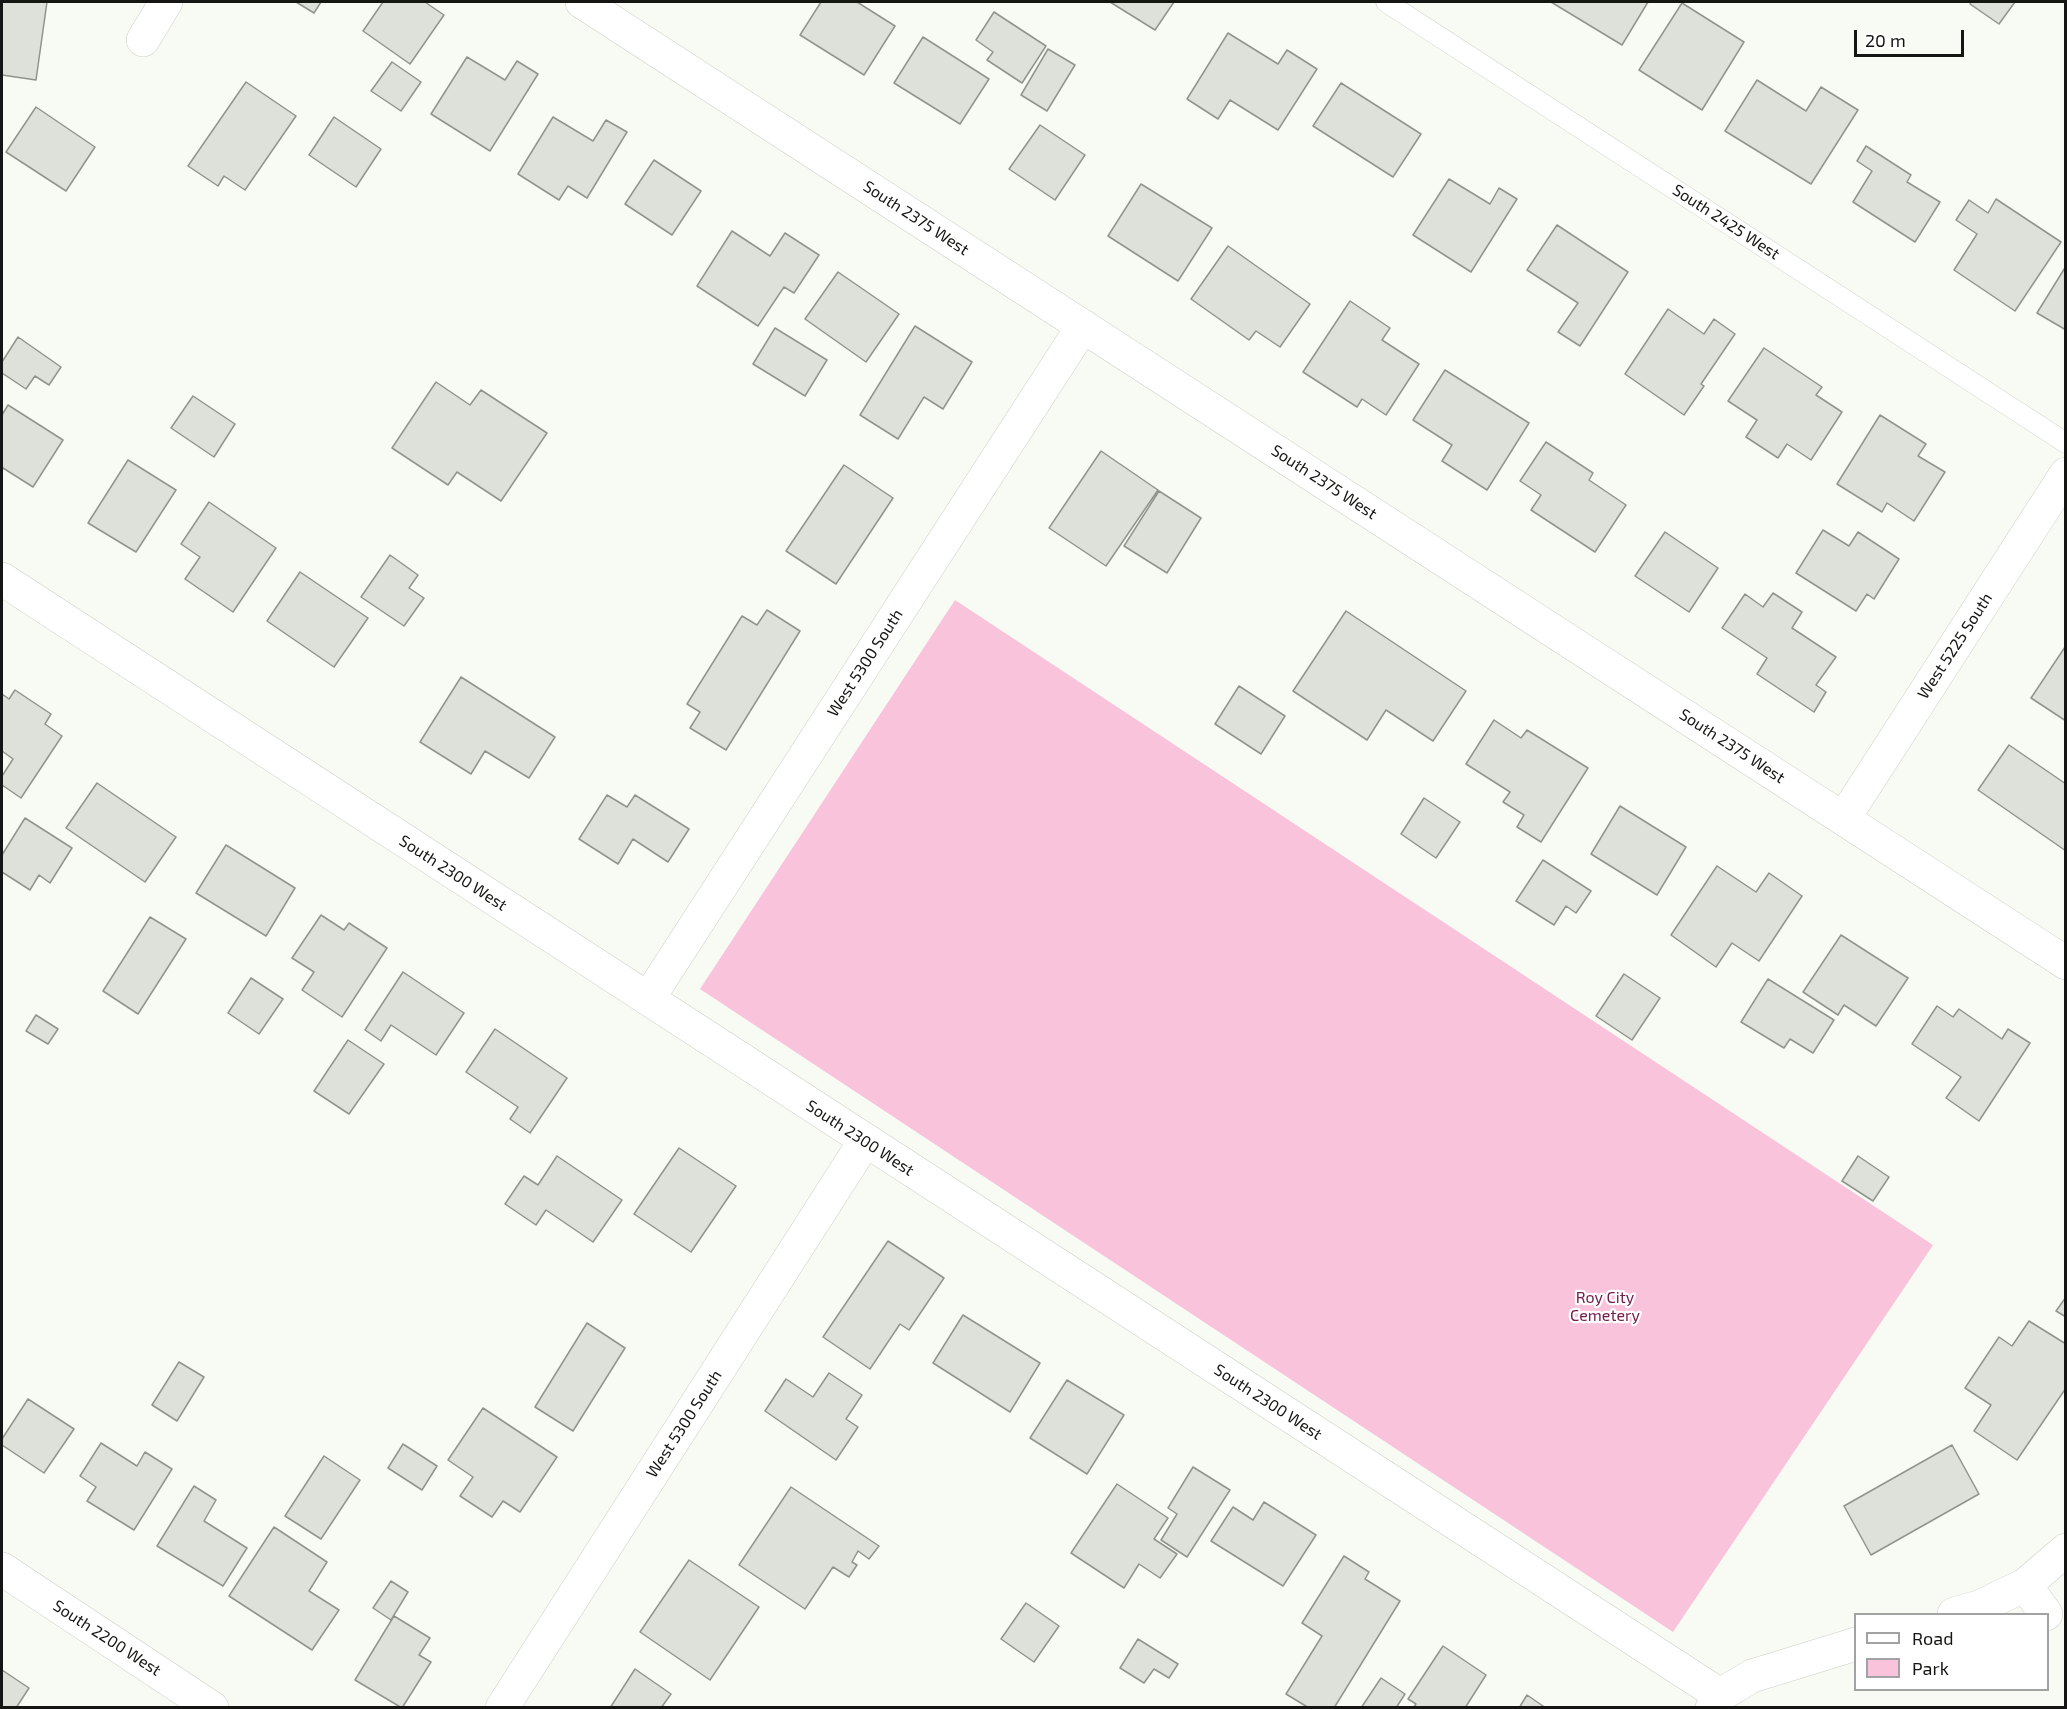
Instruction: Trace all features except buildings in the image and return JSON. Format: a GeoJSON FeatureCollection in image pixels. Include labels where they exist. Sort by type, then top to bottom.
{"type":"FeatureCollection","features":[{"type":"Feature","properties":{"kind":"street"},"geometry":{"type":"LineString","coordinates":[[143,40],[166,2]]}},
{"type":"Feature","properties":{"kind":"street","name":"South 2375 West"},"geometry":{"type":"LineString","coordinates":[[582,2],[2066,963]]}},
{"type":"Feature","properties":{"kind":"street","name":"West 5300 South"},"geometry":{"type":"LineString","coordinates":[[648,999],[1083,326]]}},
{"type":"Feature","properties":{"kind":"street","name":"West 5225 South"},"geometry":{"type":"LineString","coordinates":[[1844,818],[2066,474]]}},
{"type":"Feature","properties":{"kind":"street","name":"South 2300 West"},"geometry":{"type":"LineString","coordinates":[[2,579],[865,1141],[1716,1701]]}},
{"type":"Feature","properties":{"kind":"street","name":"West 5300 South"},"geometry":{"type":"LineString","coordinates":[[502,1707],[865,1141]]}},
{"type":"Feature","properties":{"kind":"street"},"geometry":{"type":"LineString","coordinates":[[1958,1613],[1979,1607],[2025,1586],[2066,1550]]}},
{"type":"Feature","properties":{"kind":"street","name":"South 2200 West"},"geometry":{"type":"LineString","coordinates":[[2,1569],[212,1707]]}},
{"type":"Feature","properties":{"kind":"street"},"geometry":{"type":"LineString","coordinates":[[2025,1586],[2045,1613]]}},
{"type":"Feature","properties":{"kind":"street"},"geometry":{"type":"LineString","coordinates":[[2049,1617],[2066,1634]]}},
{"type":"Feature","properties":{"kind":"street"},"geometry":{"type":"LineString","coordinates":[[1716,1701],[1752,1676],[1854,1645]]}},
{"type":"Feature","properties":{"kind":"lane","name":"South 2425 West"},"geometry":{"type":"LineString","coordinates":[[1386,2],[2066,442]]}},
{"type":"Feature","properties":{"kind":"green space","name":"Roy City Cemetery"},"geometry":{"type":"Polygon","coordinates":[[[955,600],[1933,1245],[1673,1632],[700,989],[955,600]]]}}]}
